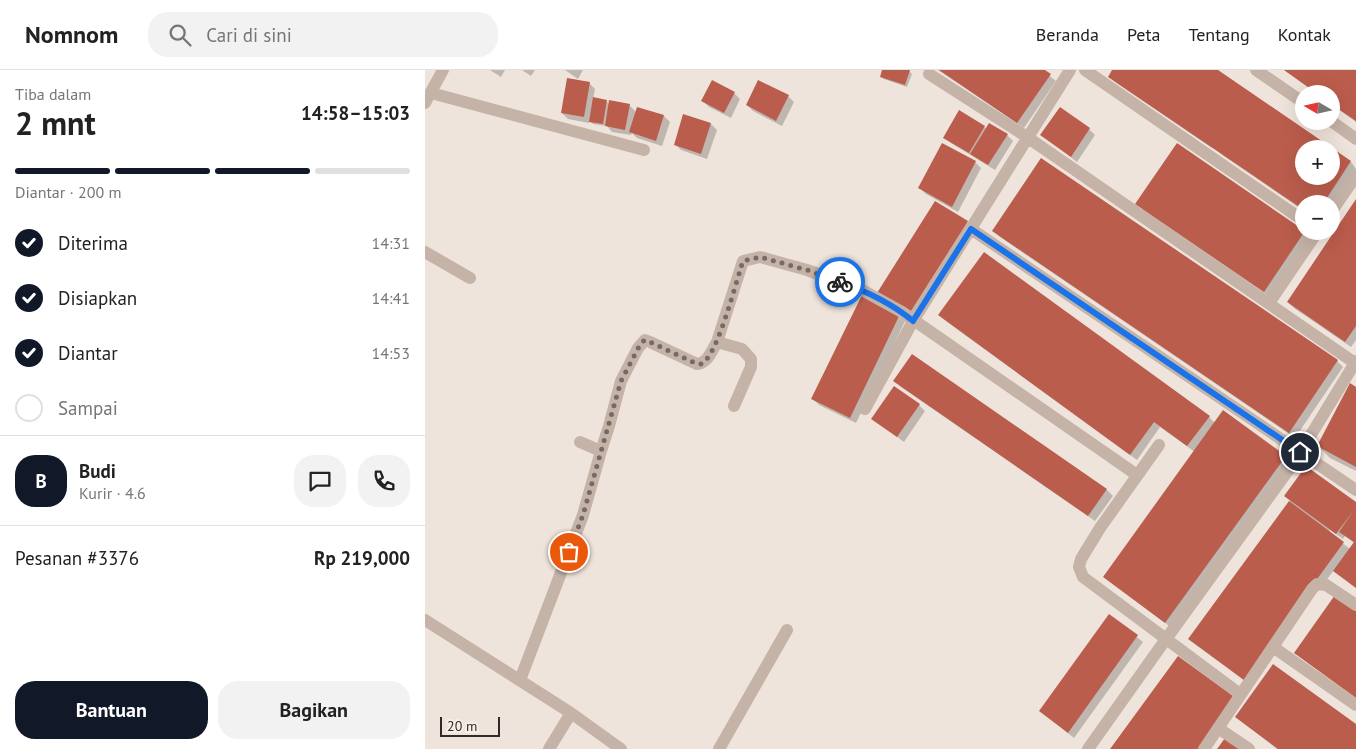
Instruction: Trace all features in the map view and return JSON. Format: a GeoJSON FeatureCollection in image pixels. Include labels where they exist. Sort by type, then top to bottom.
{"type":"FeatureCollection","features":[{"type":"Feature","properties":{"kind":"street"},"geometry":{"type":"LineString","coordinates":[[443,70],[428,98],[643,150]]}},
{"type":"Feature","properties":{"kind":"street"},"geometry":{"type":"LineString","coordinates":[[865,408],[913,321],[1070,70]]}},
{"type":"Feature","properties":{"kind":"street"},"geometry":{"type":"LineString","coordinates":[[1085,70],[1295,215]]}},
{"type":"Feature","properties":{"kind":"street"},"geometry":{"type":"LineString","coordinates":[[1256,70],[1295,97]]}},
{"type":"Feature","properties":{"kind":"street"},"geometry":{"type":"LineString","coordinates":[[929,74],[1027,137],[1355,362],[1300,452],[1088,749]]}},
{"type":"Feature","properties":{"kind":"street"},"geometry":{"type":"LineString","coordinates":[[1340,127],[1356,139]]}},
{"type":"Feature","properties":{"kind":"street"},"geometry":{"type":"LineString","coordinates":[[1340,199],[1356,176]]}},
{"type":"Feature","properties":{"kind":"street"},"geometry":{"type":"LineString","coordinates":[[971,229],[1356,490]]}},
{"type":"Feature","properties":{"kind":"street"},"geometry":{"type":"LineString","coordinates":[[1269,303],[1312,240]]}},
{"type":"Feature","properties":{"kind":"street"},"geometry":{"type":"LineString","coordinates":[[425,252],[471,278]]}},
{"type":"Feature","properties":{"kind":"street"},"geometry":{"type":"LineString","coordinates":[[519,680],[583,515],[621,381],[641,343],[645,340],[697,364],[702,364],[717,342],[743,261],[760,257],[807,270],[864,291],[902,312],[1137,475]]}},
{"type":"Feature","properties":{"kind":"street"},"geometry":{"type":"LineString","coordinates":[[717,342],[742,349],[751,359],[751,366],[734,406]]}},
{"type":"Feature","properties":{"kind":"street"},"geometry":{"type":"LineString","coordinates":[[580,442],[601,451]]}},
{"type":"Feature","properties":{"kind":"street"},"geometry":{"type":"LineString","coordinates":[[1159,445],[1081,559],[1079,568],[1083,577],[1240,694]]}},
{"type":"Feature","properties":{"kind":"street"},"geometry":{"type":"LineString","coordinates":[[1204,749],[1317,584],[1326,585],[1356,605]]}},
{"type":"Feature","properties":{"kind":"street"},"geometry":{"type":"LineString","coordinates":[[425,620],[571,714],[621,749]]}},
{"type":"Feature","properties":{"kind":"street"},"geometry":{"type":"LineString","coordinates":[[719,749],[787,630]]}},
{"type":"Feature","properties":{"kind":"street"},"geometry":{"type":"LineString","coordinates":[[1273,647],[1356,705]]}},
{"type":"Feature","properties":{"kind":"street"},"geometry":{"type":"LineString","coordinates":[[549,749],[571,714]]}},
{"type":"Feature","properties":{"kind":"street"},"geometry":{"type":"LineString","coordinates":[[1218,728],[1249,749]]}},
{"type":"Feature","properties":{"kind":"building"},"geometry":{"type":"Polygon","coordinates":[[[882,70],[910,70],[905,85],[880,77],[882,70]]]}},
{"type":"Feature","properties":{"kind":"building"},"geometry":{"type":"Polygon","coordinates":[[[939,70],[1045,70],[1051,74],[1017,123],[939,70]]]}},
{"type":"Feature","properties":{"kind":"building"},"geometry":{"type":"Polygon","coordinates":[[[1112,70],[1218,70],[1295,123],[1295,130],[1306,130],[1320,140],[1295,140],[1295,185],[1335,185],[1329,195],[1295,195],[1295,204],[1108,77],[1112,70]]]}},
{"type":"Feature","properties":{"kind":"building"},"geometry":{"type":"Polygon","coordinates":[[[1284,70],[1356,70],[1356,121],[1340,110],[1340,85],[1305,85],[1284,70]]]}},
{"type":"Feature","properties":{"kind":"building"},"geometry":{"type":"Polygon","coordinates":[[[567,78],[590,82],[584,117],[561,113],[567,78]]]}},
{"type":"Feature","properties":{"kind":"building"},"geometry":{"type":"Polygon","coordinates":[[[712,80],[735,92],[724,113],[701,101],[712,80]]]}},
{"type":"Feature","properties":{"kind":"building"},"geometry":{"type":"Polygon","coordinates":[[[758,80],[789,95],[776,121],[746,105],[758,80]]]}},
{"type":"Feature","properties":{"kind":"building"},"geometry":{"type":"Polygon","coordinates":[[[593,97],[607,100],[603,124],[589,122],[593,97]]]}},
{"type":"Feature","properties":{"kind":"building"},"geometry":{"type":"Polygon","coordinates":[[[609,100],[630,104],[625,130],[605,126],[609,100]]]}},
{"type":"Feature","properties":{"kind":"building"},"geometry":{"type":"Polygon","coordinates":[[[637,107],[664,115],[656,141],[629,132],[637,107]]]}},
{"type":"Feature","properties":{"kind":"building"},"geometry":{"type":"Polygon","coordinates":[[[1060,107],[1090,128],[1071,157],[1040,135],[1060,107]]]}},
{"type":"Feature","properties":{"kind":"building"},"geometry":{"type":"Polygon","coordinates":[[[959,110],[985,126],[969,153],[943,138],[959,110]]]}},
{"type":"Feature","properties":{"kind":"building"},"geometry":{"type":"Polygon","coordinates":[[[683,114],[711,123],[701,154],[674,145],[683,114]]]}},
{"type":"Feature","properties":{"kind":"building"},"geometry":{"type":"Polygon","coordinates":[[[989,123],[1008,134],[988,165],[970,154],[989,123]]]}},
{"type":"Feature","properties":{"kind":"building"},"geometry":{"type":"Polygon","coordinates":[[[942,143],[976,161],[952,207],[918,188],[942,143]]]}},
{"type":"Feature","properties":{"kind":"building"},"geometry":{"type":"Polygon","coordinates":[[[1177,143],[1295,224],[1295,240],[1299,240],[1264,292],[1135,204],[1177,143]]]}},
{"type":"Feature","properties":{"kind":"building"},"geometry":{"type":"Polygon","coordinates":[[[1340,153],[1351,161],[1340,178],[1340,153]]]}},
{"type":"Feature","properties":{"kind":"building"},"geometry":{"type":"Polygon","coordinates":[[[1041,158],[1338,360],[1289,433],[992,231],[1041,158]]]}},
{"type":"Feature","properties":{"kind":"building"},"geometry":{"type":"Polygon","coordinates":[[[1356,199],[1356,326],[1345,342],[1287,302],[1329,240],[1340,240],[1340,223],[1356,199]]]}},
{"type":"Feature","properties":{"kind":"building"},"geometry":{"type":"Polygon","coordinates":[[[935,201],[968,221],[909,314],[877,293],[935,201]]]}},
{"type":"Feature","properties":{"kind":"building"},"geometry":{"type":"Polygon","coordinates":[[[984,252],[1210,416],[1187,446],[1154,422],[1130,455],[938,315],[984,252]]]}},
{"type":"Feature","properties":{"kind":"building"},"geometry":{"type":"Polygon","coordinates":[[[862,295],[900,314],[850,418],[811,399],[862,295]]]}},
{"type":"Feature","properties":{"kind":"building"},"geometry":{"type":"Polygon","coordinates":[[[912,354],[1107,489],[1088,516],[893,381],[912,354]]]}},
{"type":"Feature","properties":{"kind":"building"},"geometry":{"type":"Polygon","coordinates":[[[1350,383],[1356,387],[1356,467],[1317,446],[1350,383]]]}},
{"type":"Feature","properties":{"kind":"building"},"geometry":{"type":"Polygon","coordinates":[[[894,386],[920,404],[897,437],[871,419],[894,386]]]}},
{"type":"Feature","properties":{"kind":"building"},"geometry":{"type":"Polygon","coordinates":[[[1223,410],[1286,456],[1165,623],[1103,577],[1223,410]]]}},
{"type":"Feature","properties":{"kind":"building"},"geometry":{"type":"Polygon","coordinates":[[[1306,466],[1356,502],[1356,588],[1333,571],[1354,542],[1339,532],[1354,510],[1336,534],[1284,496],[1306,466]]]}},
{"type":"Feature","properties":{"kind":"building"},"geometry":{"type":"Polygon","coordinates":[[[1289,501],[1344,542],[1244,680],[1188,639],[1289,501]]]}},
{"type":"Feature","properties":{"kind":"building"},"geometry":{"type":"Polygon","coordinates":[[[1335,595],[1356,611],[1356,698],[1294,653],[1335,595]]]}},
{"type":"Feature","properties":{"kind":"building"},"geometry":{"type":"Polygon","coordinates":[[[1109,614],[1138,635],[1068,733],[1039,711],[1109,614]]]}},
{"type":"Feature","properties":{"kind":"building"},"geometry":{"type":"Polygon","coordinates":[[[1178,656],[1236,698],[1200,749],[1110,749],[1178,656]]]}},
{"type":"Feature","properties":{"kind":"building"},"geometry":{"type":"Polygon","coordinates":[[[1273,664],[1356,724],[1356,749],[1278,749],[1235,717],[1273,664]]]}},
{"type":"Feature","properties":{"kind":"building"},"geometry":{"type":"Polygon","coordinates":[[[1225,738],[1240,749],[1217,749],[1225,738]]]}},
{"type":"Feature","properties":{"kind":"way so far"},"geometry":{"type":"LineString","coordinates":[[569,552],[583,515],[621,381],[641,343],[645,340],[697,364],[702,364],[717,342],[743,261],[760,257],[807,270],[840,282]]}},
{"type":"Feature","properties":{"kind":"route"},"geometry":{"type":"LineString","coordinates":[[840,282],[864,291],[902,312],[913,321],[971,229],[1300,452]]}}]}
